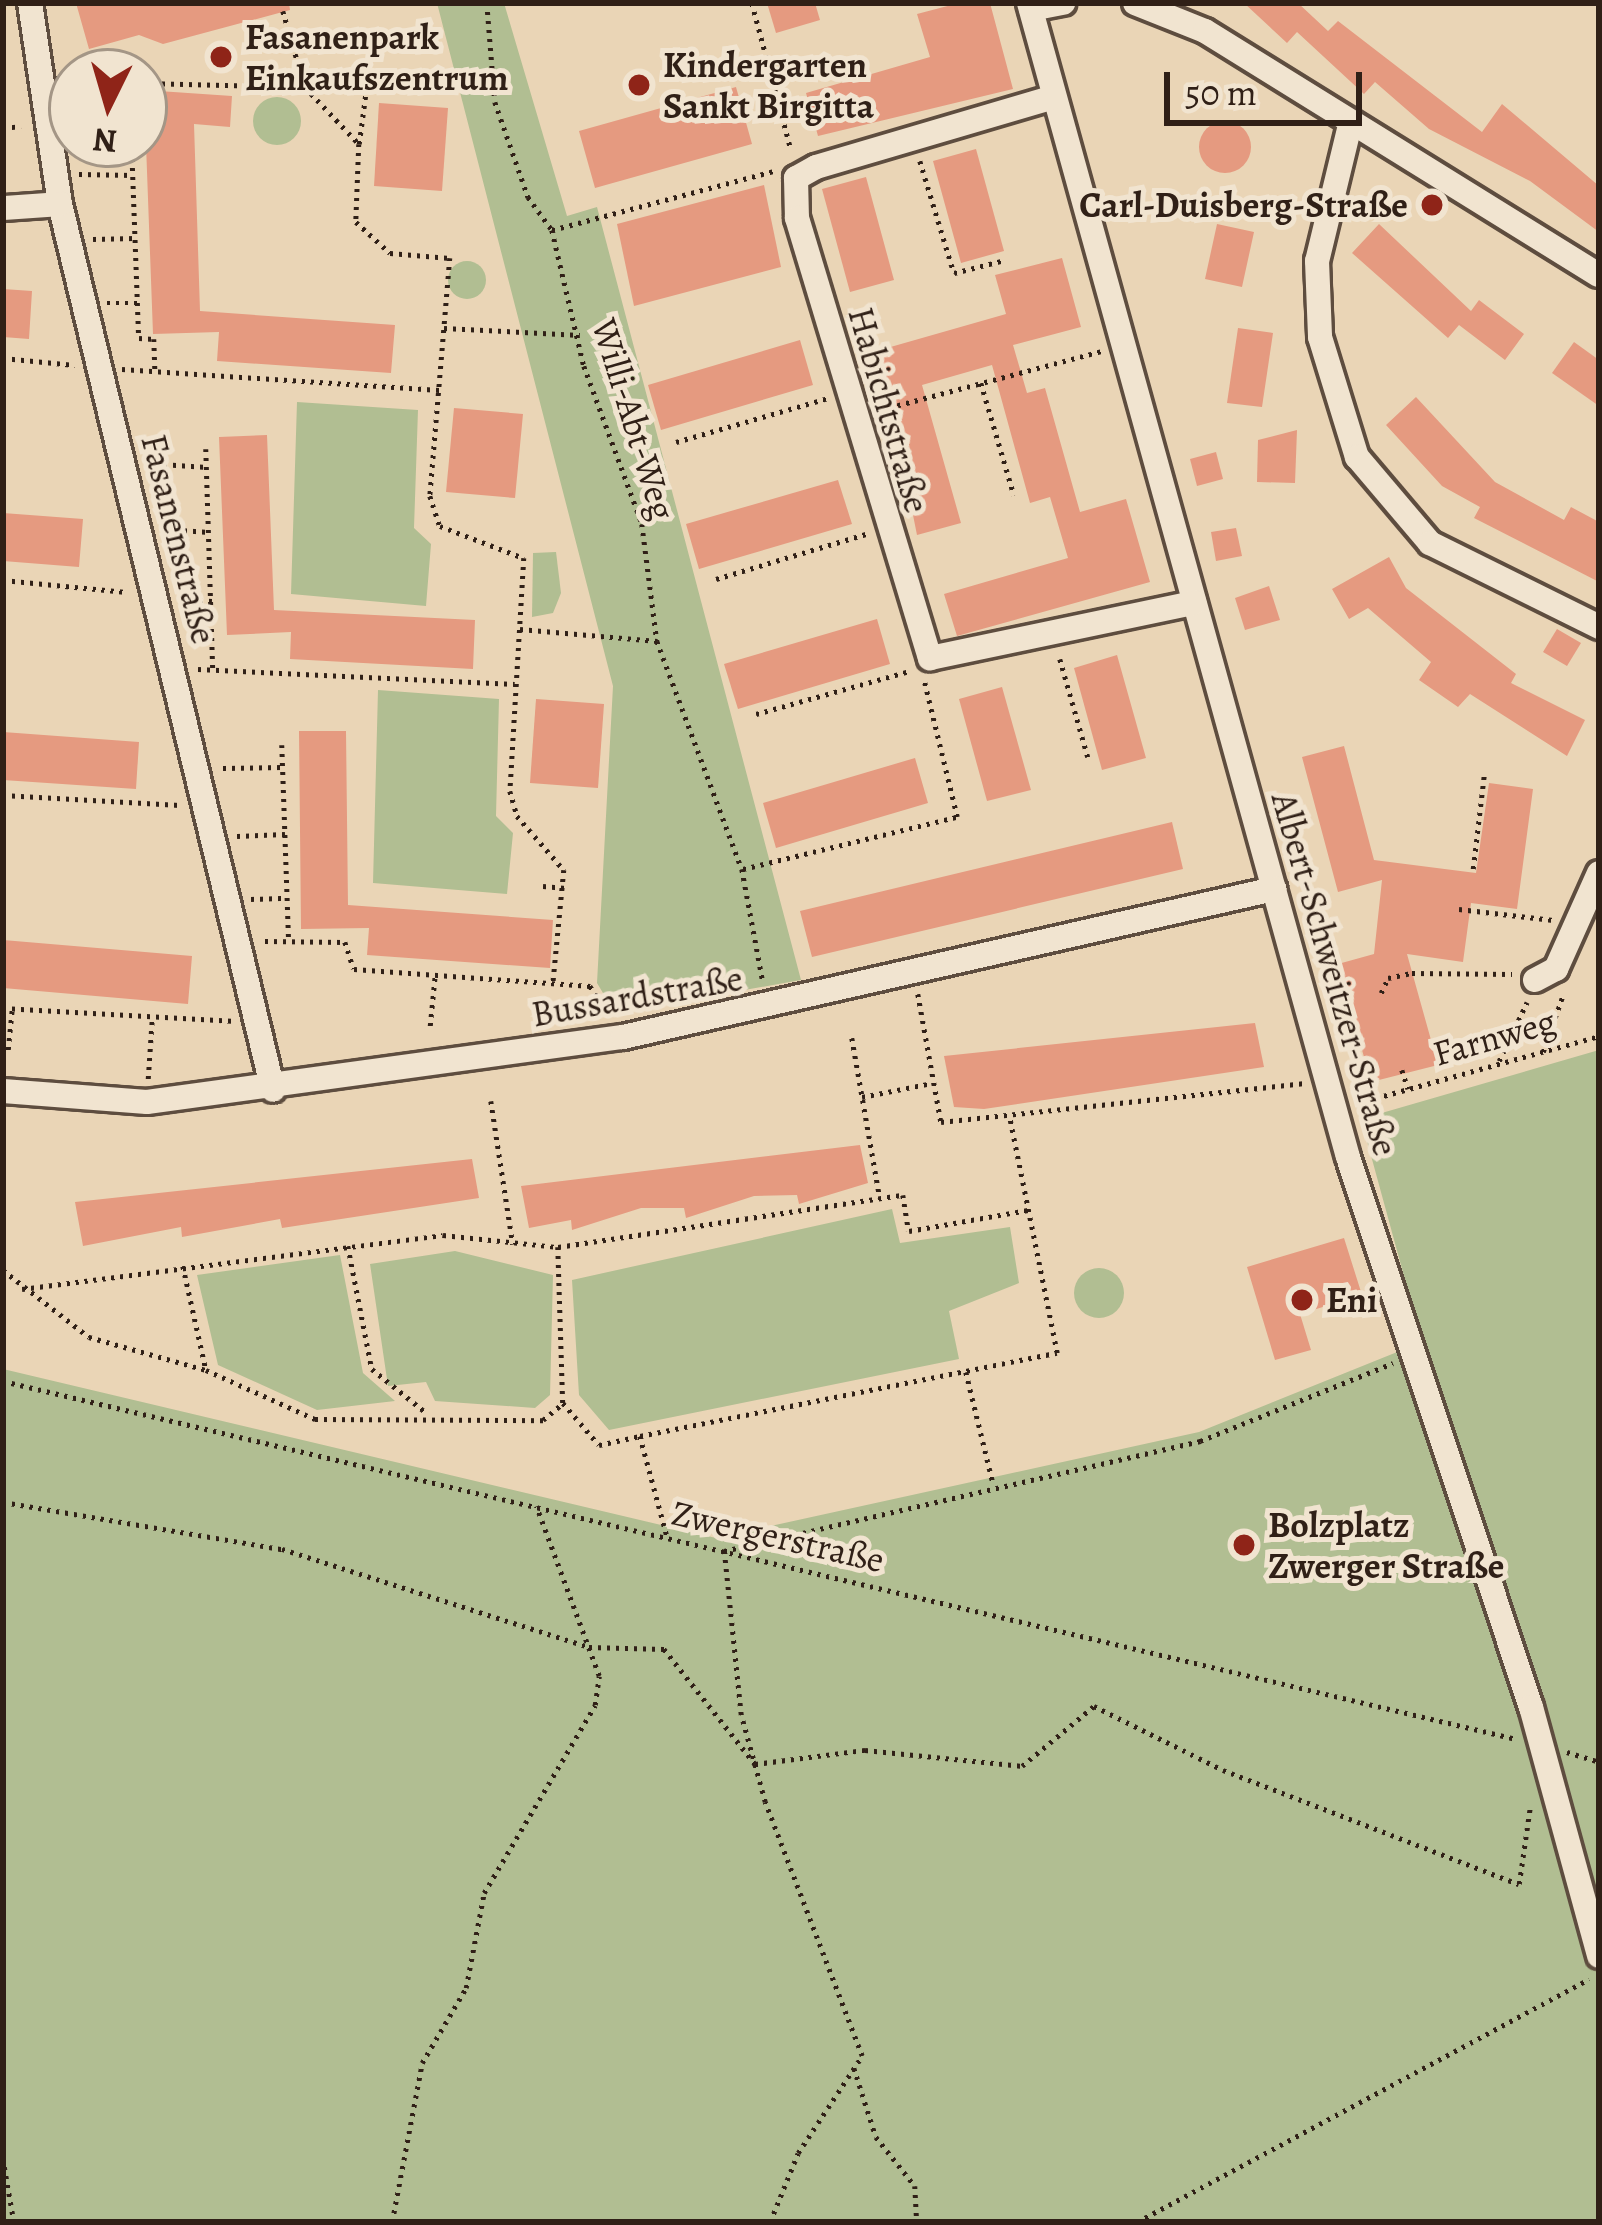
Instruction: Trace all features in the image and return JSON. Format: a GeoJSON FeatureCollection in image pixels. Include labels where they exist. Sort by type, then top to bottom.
{"type":"FeatureCollection","features":[{"type":"Feature","properties":{"kind":"street","name":"Fasanenstraße"},"geometry":{"type":"LineString","coordinates":[[30,3],[60,204],[244,941],[273,1090]]}},
{"type":"Feature","properties":{"kind":"street"},"geometry":{"type":"LineString","coordinates":[[1030,6],[1063,3]]}},
{"type":"Feature","properties":{"kind":"street"},"geometry":{"type":"LineString","coordinates":[[1135,3],[1205,31],[1599,275]]}},
{"type":"Feature","properties":{"kind":"street","name":"Albert-Schweitzer-Straße"},"geometry":{"type":"LineString","coordinates":[[1030,6],[1335,1109],[1541,1745],[1599,1956]]}},
{"type":"Feature","properties":{"kind":"street"},"geometry":{"type":"LineString","coordinates":[[796,178],[1054,97]]}},
{"type":"Feature","properties":{"kind":"street"},"geometry":{"type":"LineString","coordinates":[[1350,125],[1317,261],[1320,337],[1358,457],[1430,543],[1599,627]]}},
{"type":"Feature","properties":{"kind":"street","name":"Habichtstraße"},"geometry":{"type":"LineString","coordinates":[[796,178],[796,218],[886,528],[930,658]]}},
{"type":"Feature","properties":{"kind":"street"},"geometry":{"type":"LineString","coordinates":[[3,208],[60,204]]}},
{"type":"Feature","properties":{"kind":"street"},"geometry":{"type":"LineString","coordinates":[[930,658],[1194,603]]}},
{"type":"Feature","properties":{"kind":"street"},"geometry":{"type":"LineString","coordinates":[[1546,974],[1599,873]]}},
{"type":"Feature","properties":{"kind":"street","name":"Bussardstraße"},"geometry":{"type":"LineString","coordinates":[[3,1090],[147,1102],[273,1090],[785,1006],[1274,889]]}},
{"type":"Feature","properties":{"kind":"path","name":"Willi-Abt-Weg"},"geometry":{"type":"LineString","coordinates":[[487,3],[495,102],[552,230],[580,334],[642,524],[657,641],[742,868],[764,992]]}},
{"type":"Feature","properties":{"kind":"path"},"geometry":{"type":"LineString","coordinates":[[752,3],[796,178]]}},
{"type":"Feature","properties":{"kind":"path"},"geometry":{"type":"LineString","coordinates":[[283,11],[305,87],[359,144]]}},
{"type":"Feature","properties":{"kind":"path"},"geometry":{"type":"LineString","coordinates":[[168,83],[305,87]]}},
{"type":"Feature","properties":{"kind":"path"},"geometry":{"type":"LineString","coordinates":[[367,83],[356,222],[390,253],[450,258],[435,511],[472,544],[524,558],[515,684],[517,816],[550,846],[566,889],[553,985]]}},
{"type":"Feature","properties":{"kind":"path"},"geometry":{"type":"LineString","coordinates":[[913,138],[954,273],[1001,261]]}},
{"type":"Feature","properties":{"kind":"path"},"geometry":{"type":"LineString","coordinates":[[133,168],[139,338],[154,339],[155,371]]}},
{"type":"Feature","properties":{"kind":"path"},"geometry":{"type":"LineString","coordinates":[[552,230],[772,171],[796,178]]}},
{"type":"Feature","properties":{"kind":"path"},"geometry":{"type":"LineString","coordinates":[[56,174],[133,175]]}},
{"type":"Feature","properties":{"kind":"path"},"geometry":{"type":"LineString","coordinates":[[69,240],[135,238]]}},
{"type":"Feature","properties":{"kind":"path"},"geometry":{"type":"LineString","coordinates":[[444,328],[580,334]]}},
{"type":"Feature","properties":{"kind":"path"},"geometry":{"type":"LineString","coordinates":[[676,442],[981,383],[1100,351]]}},
{"type":"Feature","properties":{"kind":"path"},"geometry":{"type":"LineString","coordinates":[[3,358],[439,390]]}},
{"type":"Feature","properties":{"kind":"path"},"geometry":{"type":"LineString","coordinates":[[981,383],[1014,495]]}},
{"type":"Feature","properties":{"kind":"path"},"geometry":{"type":"LineString","coordinates":[[206,449],[213,670]]}},
{"type":"Feature","properties":{"kind":"path"},"geometry":{"type":"LineString","coordinates":[[122,462],[207,467]]}},
{"type":"Feature","properties":{"kind":"path"},"geometry":{"type":"LineString","coordinates":[[139,527],[209,532]]}},
{"type":"Feature","properties":{"kind":"path"},"geometry":{"type":"LineString","coordinates":[[716,579],[886,528]]}},
{"type":"Feature","properties":{"kind":"path"},"geometry":{"type":"LineString","coordinates":[[3,580],[212,601]]}},
{"type":"Feature","properties":{"kind":"path"},"geometry":{"type":"LineString","coordinates":[[520,629],[657,641]]}},
{"type":"Feature","properties":{"kind":"path"},"geometry":{"type":"LineString","coordinates":[[1053,636],[1088,757]]}},
{"type":"Feature","properties":{"kind":"path"},"geometry":{"type":"LineString","coordinates":[[755,714],[930,658]]}},
{"type":"Feature","properties":{"kind":"path"},"geometry":{"type":"LineString","coordinates":[[742,868],[957,817],[922,686],[930,658]]}},
{"type":"Feature","properties":{"kind":"path"},"geometry":{"type":"LineString","coordinates":[[174,668],[515,684]]}},
{"type":"Feature","properties":{"kind":"path"},"geometry":{"type":"LineString","coordinates":[[282,745],[289,941]]}},
{"type":"Feature","properties":{"kind":"path"},"geometry":{"type":"LineString","coordinates":[[200,769],[283,766]]}},
{"type":"Feature","properties":{"kind":"path"},"geometry":{"type":"LineString","coordinates":[[1473,869],[1484,776]]}},
{"type":"Feature","properties":{"kind":"path"},"geometry":{"type":"LineString","coordinates":[[3,795],[209,807]]}},
{"type":"Feature","properties":{"kind":"path"},"geometry":{"type":"LineString","coordinates":[[217,836],[285,834]]}},
{"type":"Feature","properties":{"kind":"path"},"geometry":{"type":"LineString","coordinates":[[543,886],[566,889]]}},
{"type":"Feature","properties":{"kind":"path"},"geometry":{"type":"LineString","coordinates":[[233,899],[287,898]]}},
{"type":"Feature","properties":{"kind":"path"},"geometry":{"type":"LineString","coordinates":[[1459,909],[1577,922]]}},
{"type":"Feature","properties":{"kind":"path"},"geometry":{"type":"LineString","coordinates":[[244,941],[345,942],[354,969],[590,986],[598,1000]]}},
{"type":"Feature","properties":{"kind":"path"},"geometry":{"type":"LineString","coordinates":[[1381,993],[1388,978],[1412,973],[1485,967],[1546,974],[1563,998],[1543,1052]]}},
{"type":"Feature","properties":{"kind":"path"},"geometry":{"type":"LineString","coordinates":[[1495,1066],[1546,974]]}},
{"type":"Feature","properties":{"kind":"path"},"geometry":{"type":"LineString","coordinates":[[430,1026],[435,975]]}},
{"type":"Feature","properties":{"kind":"path"},"geometry":{"type":"LineString","coordinates":[[919,998],[941,1122],[1010,1119],[1286,1087]]}},
{"type":"Feature","properties":{"kind":"path"},"geometry":{"type":"LineString","coordinates":[[3,1008],[261,1022]]}},
{"type":"Feature","properties":{"kind":"path"},"geometry":{"type":"LineString","coordinates":[[8,1049],[12,1009]]}},
{"type":"Feature","properties":{"kind":"path"},"geometry":{"type":"LineString","coordinates":[[149,1062],[152,1019]]}},
{"type":"Feature","properties":{"kind":"path","name":"Farnweg"},"geometry":{"type":"LineString","coordinates":[[1335,1109],[1599,1036]]}},
{"type":"Feature","properties":{"kind":"path"},"geometry":{"type":"LineString","coordinates":[[852,1038],[880,1198]]}},
{"type":"Feature","properties":{"kind":"path"},"geometry":{"type":"LineString","coordinates":[[1402,1070],[1408,1089]]}},
{"type":"Feature","properties":{"kind":"path"},"geometry":{"type":"LineString","coordinates":[[862,1097],[932,1083]]}},
{"type":"Feature","properties":{"kind":"path"},"geometry":{"type":"LineString","coordinates":[[491,1102],[513,1247]]}},
{"type":"Feature","properties":{"kind":"path"},"geometry":{"type":"LineString","coordinates":[[558,1247],[563,1403],[599,1445],[1057,1353],[1010,1119]]}},
{"type":"Feature","properties":{"kind":"path"},"geometry":{"type":"LineString","coordinates":[[22,1289],[443,1235],[513,1247],[558,1247],[903,1196],[909,1231],[1028,1210]]}},
{"type":"Feature","properties":{"kind":"path"},"geometry":{"type":"LineString","coordinates":[[348,1244],[372,1369],[424,1412]]}},
{"type":"Feature","properties":{"kind":"path"},"geometry":{"type":"LineString","coordinates":[[183,1266],[206,1370]]}},
{"type":"Feature","properties":{"kind":"path"},"geometry":{"type":"LineString","coordinates":[[3,1270],[89,1337],[206,1370],[315,1420],[424,1412],[543,1420],[563,1403]]}},
{"type":"Feature","properties":{"kind":"path"},"geometry":{"type":"LineString","coordinates":[[770,2222],[798,2153],[862,2056],[755,1763],[724,1551],[993,1485],[1200,1441],[1412,1355]]}},
{"type":"Feature","properties":{"kind":"path"},"geometry":{"type":"LineString","coordinates":[[966,1372],[993,1485]]}},
{"type":"Feature","properties":{"kind":"path","name":"Zwergerstraße"},"geometry":{"type":"LineString","coordinates":[[3,1381],[1541,1745]]}},
{"type":"Feature","properties":{"kind":"path"},"geometry":{"type":"LineString","coordinates":[[640,1436],[667,1537]]}},
{"type":"Feature","properties":{"kind":"path"},"geometry":{"type":"LineString","coordinates":[[3,1502],[282,1549],[589,1647],[664,1649],[755,1763]]}},
{"type":"Feature","properties":{"kind":"path"},"geometry":{"type":"LineString","coordinates":[[392,2222],[422,2063],[466,1988],[484,1894],[595,1706],[589,1647],[536,1506]]}},
{"type":"Feature","properties":{"kind":"path"},"geometry":{"type":"LineString","coordinates":[[755,1763],[865,1750],[1022,1766],[1094,1706],[1223,1771],[1519,1884],[1532,1790]]}},
{"type":"Feature","properties":{"kind":"path"},"geometry":{"type":"LineString","coordinates":[[1137,2222],[1599,1973]]}},
{"type":"Feature","properties":{"kind":"path"},"geometry":{"type":"LineString","coordinates":[[854,2068],[876,2137],[915,2186],[917,2222]]}},
{"type":"Feature","properties":{"kind":"path"},"geometry":{"type":"LineString","coordinates":[[3,2158],[14,2222]]}},
{"type":"Feature","properties":{"kind":"green space"},"geometry":{"type":"Polygon","coordinates":[[[437,3],[504,3],[567,216],[597,207],[801,980],[615,1013],[597,983],[613,686],[437,3]]]}},
{"type":"Feature","properties":{"kind":"green space"},"geometry":{"type":"Polygon","coordinates":[[[277,97],[294,104],[301,121],[294,138],[277,145],[260,138],[253,121],[260,104],[277,97]]]}},
{"type":"Feature","properties":{"kind":"green space"},"geometry":{"type":"Polygon","coordinates":[[[467,261],[481,266],[486,280],[481,294],[467,299],[453,294],[448,280],[453,266],[467,261]]]}},
{"type":"Feature","properties":{"kind":"green space"},"geometry":{"type":"Polygon","coordinates":[[[297,402],[418,410],[414,528],[431,544],[426,606],[291,594],[297,402]]]}},
{"type":"Feature","properties":{"kind":"green space"},"geometry":{"type":"Polygon","coordinates":[[[556,552],[561,593],[553,613],[532,617],[533,553],[556,552]]]}},
{"type":"Feature","properties":{"kind":"green space"},"geometry":{"type":"Polygon","coordinates":[[[378,690],[499,699],[496,816],[513,833],[507,894],[373,883],[378,690]]]}},
{"type":"Feature","properties":{"kind":"green space"},"geometry":{"type":"Polygon","coordinates":[[[1599,1050],[1599,2222],[3,2222],[3,1369],[716,1538],[1199,1432],[1422,1342],[1361,1119],[1599,1050]]]}},
{"type":"Feature","properties":{"kind":"green space"},"geometry":{"type":"Polygon","coordinates":[[[892,1209],[900,1243],[1010,1227],[1019,1283],[949,1311],[959,1359],[609,1430],[579,1395],[572,1280],[892,1209]]]}},
{"type":"Feature","properties":{"kind":"green space"},"geometry":{"type":"Polygon","coordinates":[[[455,1251],[553,1275],[550,1395],[535,1408],[435,1401],[426,1382],[388,1386],[370,1264],[455,1251]]]}},
{"type":"Feature","properties":{"kind":"green space"},"geometry":{"type":"Polygon","coordinates":[[[340,1255],[363,1373],[395,1401],[317,1410],[218,1365],[197,1275],[340,1255]]]}},
{"type":"Feature","properties":{"kind":"green space"},"geometry":{"type":"Polygon","coordinates":[[[1099,1268],[1117,1275],[1124,1293],[1117,1311],[1099,1318],[1081,1311],[1074,1293],[1081,1275],[1099,1268]]]}},
{"type":"Feature","properties":{"kind":"building"},"geometry":{"type":"Polygon","coordinates":[[[76,3],[289,3],[290,10],[163,44],[139,35],[89,48],[76,3]]]}},
{"type":"Feature","properties":{"kind":"building"},"geometry":{"type":"Polygon","coordinates":[[[767,3],[815,3],[820,20],[776,33],[767,3]]]}},
{"type":"Feature","properties":{"kind":"building"},"geometry":{"type":"Polygon","coordinates":[[[959,3],[990,3],[1013,89],[818,136],[806,93],[930,57],[917,14],[959,3]]]}},
{"type":"Feature","properties":{"kind":"building"},"geometry":{"type":"Polygon","coordinates":[[[1244,3],[1298,3],[1328,31],[1338,21],[1482,132],[1502,104],[1599,186],[1599,232],[1530,181],[1429,129],[1375,82],[1364,94],[1297,32],[1287,43],[1244,3]]]}},
{"type":"Feature","properties":{"kind":"building"},"geometry":{"type":"Polygon","coordinates":[[[736,87],[752,144],[595,188],[579,131],[736,87]]]}},
{"type":"Feature","properties":{"kind":"building"},"geometry":{"type":"Polygon","coordinates":[[[168,92],[232,96],[230,127],[194,124],[200,311],[395,325],[391,373],[217,361],[219,332],[153,334],[147,168],[168,168],[168,92]]]}},
{"type":"Feature","properties":{"kind":"building"},"geometry":{"type":"Polygon","coordinates":[[[379,103],[448,108],[442,191],[374,186],[379,103]]]}},
{"type":"Feature","properties":{"kind":"building"},"geometry":{"type":"Polygon","coordinates":[[[1225,121],[1243,129],[1251,147],[1243,165],[1225,173],[1207,165],[1199,147],[1207,129],[1225,121]]]}},
{"type":"Feature","properties":{"kind":"building"},"geometry":{"type":"Polygon","coordinates":[[[976,149],[1004,251],[961,263],[933,161],[976,149]]]}},
{"type":"Feature","properties":{"kind":"building"},"geometry":{"type":"Polygon","coordinates":[[[866,177],[894,280],[850,292],[822,189],[866,177]]]}},
{"type":"Feature","properties":{"kind":"building"},"geometry":{"type":"Polygon","coordinates":[[[764,185],[781,267],[634,306],[617,224],[764,185]]]}},
{"type":"Feature","properties":{"kind":"building"},"geometry":{"type":"Polygon","coordinates":[[[1217,224],[1254,232],[1242,287],[1205,279],[1217,224]]]}},
{"type":"Feature","properties":{"kind":"building"},"geometry":{"type":"Polygon","coordinates":[[[1379,224],[1471,311],[1479,300],[1524,334],[1505,360],[1459,325],[1448,338],[1352,253],[1379,224]]]}},
{"type":"Feature","properties":{"kind":"building"},"geometry":{"type":"Polygon","coordinates":[[[1062,258],[1081,327],[1013,345],[1027,393],[1045,388],[1080,512],[1126,499],[1150,582],[957,636],[944,594],[1068,558],[1050,497],[1030,503],[992,365],[922,385],[961,523],[917,535],[880,350],[1006,314],[995,275],[1062,258]]]}},
{"type":"Feature","properties":{"kind":"building"},"geometry":{"type":"Polygon","coordinates":[[[3,289],[32,291],[29,339],[3,337],[3,289]]]}},
{"type":"Feature","properties":{"kind":"building"},"geometry":{"type":"Polygon","coordinates":[[[1238,328],[1273,333],[1262,407],[1227,403],[1238,328]]]}},
{"type":"Feature","properties":{"kind":"building"},"geometry":{"type":"Polygon","coordinates":[[[800,340],[813,385],[661,430],[648,385],[800,340]]]}},
{"type":"Feature","properties":{"kind":"building"},"geometry":{"type":"Polygon","coordinates":[[[1574,342],[1599,360],[1599,406],[1552,373],[1574,342]]]}},
{"type":"Feature","properties":{"kind":"building"},"geometry":{"type":"Polygon","coordinates":[[[1416,397],[1495,482],[1564,520],[1571,507],[1599,522],[1599,582],[1474,518],[1480,507],[1442,486],[1386,425],[1416,397]]]}},
{"type":"Feature","properties":{"kind":"building"},"geometry":{"type":"Polygon","coordinates":[[[454,408],[523,414],[515,498],[446,492],[454,408]]]}},
{"type":"Feature","properties":{"kind":"building"},"geometry":{"type":"Polygon","coordinates":[[[1297,430],[1295,483],[1257,482],[1258,440],[1297,430]]]}},
{"type":"Feature","properties":{"kind":"building"},"geometry":{"type":"Polygon","coordinates":[[[267,435],[274,610],[475,620],[473,669],[290,659],[291,632],[227,635],[219,437],[267,435]]]}},
{"type":"Feature","properties":{"kind":"building"},"geometry":{"type":"Polygon","coordinates":[[[1216,452],[1223,479],[1197,486],[1190,459],[1216,452]]]}},
{"type":"Feature","properties":{"kind":"building"},"geometry":{"type":"Polygon","coordinates":[[[838,480],[852,524],[699,569],[686,524],[838,480]]]}},
{"type":"Feature","properties":{"kind":"building"},"geometry":{"type":"Polygon","coordinates":[[[3,513],[83,519],[79,567],[3,561],[3,513]]]}},
{"type":"Feature","properties":{"kind":"building"},"geometry":{"type":"Polygon","coordinates":[[[1236,528],[1242,556],[1216,561],[1211,532],[1236,528]]]}},
{"type":"Feature","properties":{"kind":"building"},"geometry":{"type":"Polygon","coordinates":[[[1389,557],[1406,588],[1516,674],[1511,683],[1585,720],[1567,756],[1470,694],[1458,707],[1419,680],[1431,662],[1368,608],[1349,619],[1332,589],[1389,557]]]}},
{"type":"Feature","properties":{"kind":"building"},"geometry":{"type":"Polygon","coordinates":[[[1269,586],[1280,620],[1245,630],[1235,598],[1269,586]]]}},
{"type":"Feature","properties":{"kind":"building"},"geometry":{"type":"Polygon","coordinates":[[[877,619],[890,664],[738,709],[724,664],[877,619]]]}},
{"type":"Feature","properties":{"kind":"building"},"geometry":{"type":"Polygon","coordinates":[[[1557,629],[1581,643],[1567,666],[1543,652],[1557,629]]]}},
{"type":"Feature","properties":{"kind":"building"},"geometry":{"type":"Polygon","coordinates":[[[1117,655],[1146,758],[1102,770],[1074,668],[1117,655]]]}},
{"type":"Feature","properties":{"kind":"building"},"geometry":{"type":"Polygon","coordinates":[[[1002,687],[1031,790],[987,801],[959,699],[1002,687]]]}},
{"type":"Feature","properties":{"kind":"building"},"geometry":{"type":"Polygon","coordinates":[[[536,699],[604,704],[598,788],[530,783],[536,699]]]}},
{"type":"Feature","properties":{"kind":"building"},"geometry":{"type":"Polygon","coordinates":[[[299,731],[346,731],[348,905],[553,920],[550,968],[367,955],[369,928],[301,929],[299,731]]]}},
{"type":"Feature","properties":{"kind":"building"},"geometry":{"type":"Polygon","coordinates":[[[3,732],[139,742],[136,789],[3,780],[3,732]]]}},
{"type":"Feature","properties":{"kind":"building"},"geometry":{"type":"Polygon","coordinates":[[[1344,746],[1374,860],[1476,873],[1489,783],[1533,789],[1517,909],[1471,903],[1463,962],[1407,954],[1438,1065],[1371,1082],[1338,964],[1374,954],[1382,880],[1338,892],[1302,757],[1344,746]]]}},
{"type":"Feature","properties":{"kind":"building"},"geometry":{"type":"Polygon","coordinates":[[[915,758],[928,803],[776,848],[763,803],[915,758]]]}},
{"type":"Feature","properties":{"kind":"building"},"geometry":{"type":"Polygon","coordinates":[[[1172,822],[1183,869],[812,957],[800,911],[1172,822]]]}},
{"type":"Feature","properties":{"kind":"building"},"geometry":{"type":"Polygon","coordinates":[[[3,940],[192,956],[188,1004],[3,988],[3,940]]]}},
{"type":"Feature","properties":{"kind":"building"},"geometry":{"type":"Polygon","coordinates":[[[1255,1023],[1264,1067],[984,1109],[954,1107],[944,1056],[1255,1023]]]}},
{"type":"Feature","properties":{"kind":"building"},"geometry":{"type":"Polygon","coordinates":[[[860,1145],[868,1183],[799,1204],[797,1195],[754,1196],[686,1218],[684,1208],[641,1208],[572,1230],[571,1220],[529,1228],[521,1186],[860,1145]]]}},
{"type":"Feature","properties":{"kind":"building"},"geometry":{"type":"Polygon","coordinates":[[[472,1159],[479,1198],[282,1228],[280,1219],[182,1237],[181,1227],[83,1246],[75,1202],[472,1159]]]}},
{"type":"Feature","properties":{"kind":"building","name":"Eni"},"geometry":{"type":"Polygon","coordinates":[[[1344,1238],[1362,1295],[1300,1314],[1311,1350],[1275,1360],[1247,1267],[1344,1238]]]}},
{"type":"Feature","properties":{"kind":"place","name":"Fasanenpark Einkaufszentrum"},"geometry":{"type":"Point","coordinates":[221,57]}},
{"type":"Feature","properties":{"kind":"place","name":"Kindergarten Sankt Birgitta"},"geometry":{"type":"Point","coordinates":[639,85]}},
{"type":"Feature","properties":{"kind":"place","name":"Carl-Duisberg-Straße"},"geometry":{"type":"Point","coordinates":[1432,205]}},
{"type":"Feature","properties":{"kind":"place","name":"Eni"},"geometry":{"type":"Point","coordinates":[1302,1300]}},
{"type":"Feature","properties":{"kind":"place","name":"Bolzplatz Zwerger Straße"},"geometry":{"type":"Point","coordinates":[1244,1545]}}]}
